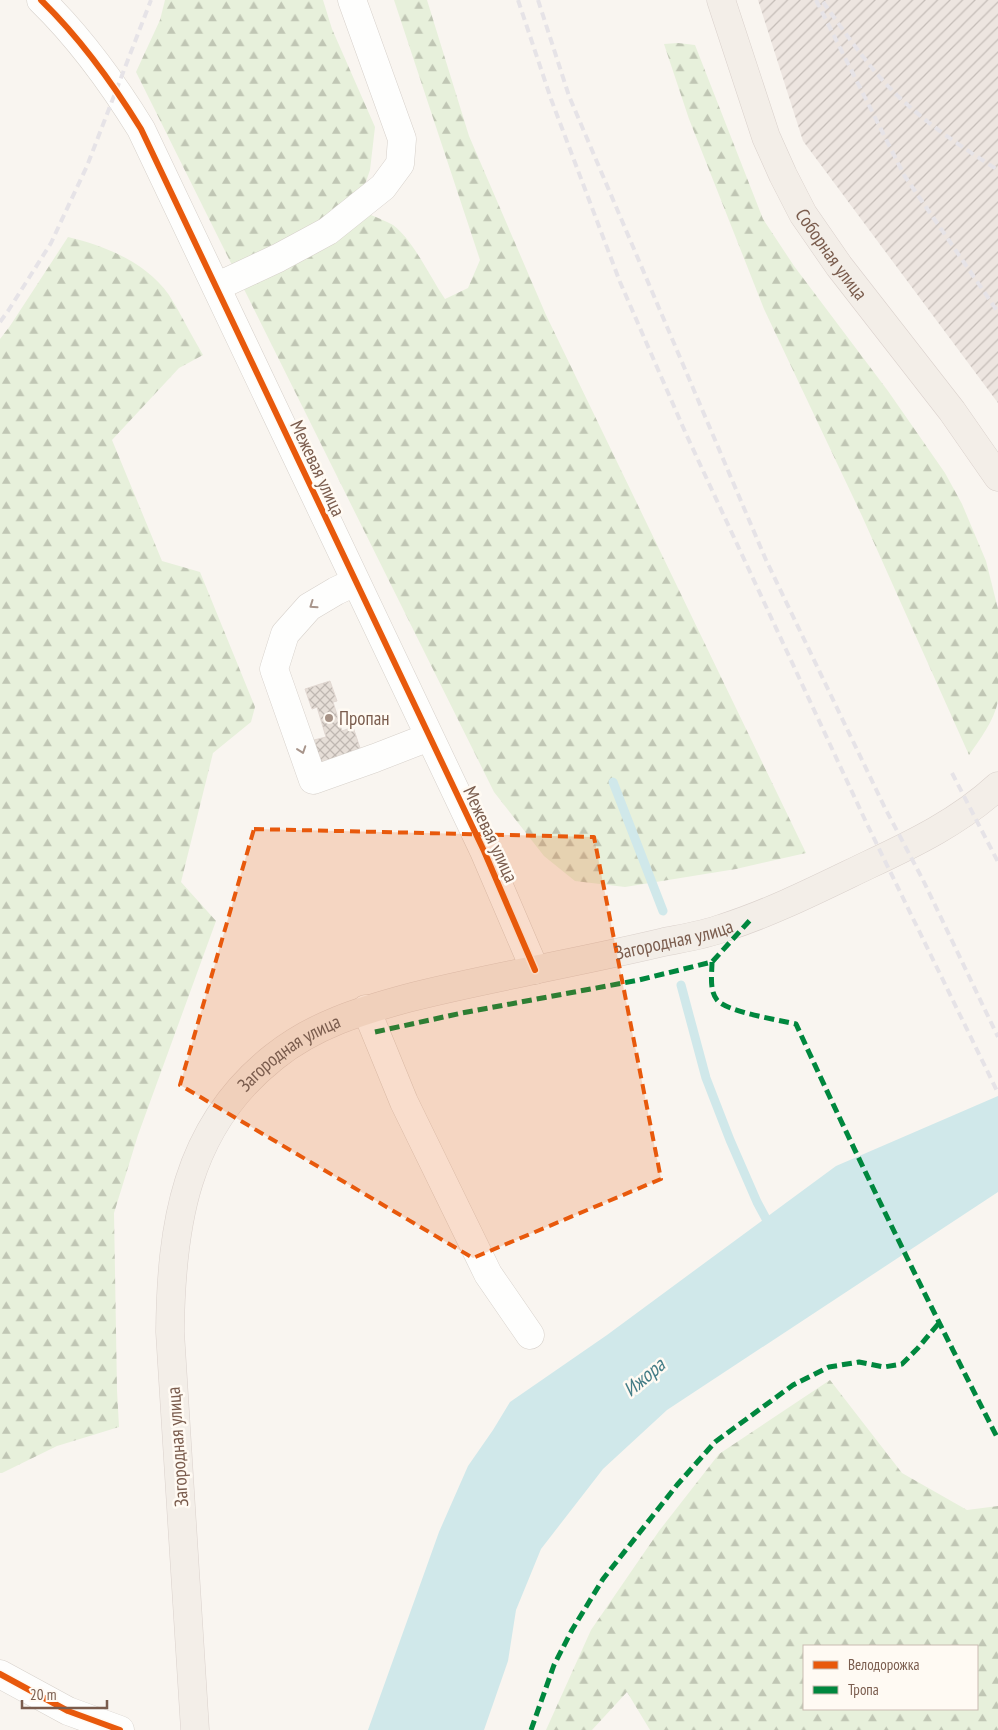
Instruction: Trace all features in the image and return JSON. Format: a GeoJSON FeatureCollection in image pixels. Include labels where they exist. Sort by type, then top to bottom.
{"type":"FeatureCollection","features":[{"type":"Feature","properties":{"kind":"main road","name":"Соборная улица"},"geometry":{"type":"LineString","coordinates":[[721,0],[766,137],[782,175],[803,214],[839,266],[952,411],[998,477]]}},
{"type":"Feature","properties":{"kind":"main road","name":"Загородная улица"},"geometry":{"type":"LineString","coordinates":[[195,1730],[170,1332],[171,1282],[178,1226],[192,1173],[205,1141],[232,1099],[254,1075],[282,1051],[332,1021],[366,1009],[456,986],[720,930],[752,918],[922,840],[961,816],[998,787]]}},
{"type":"Feature","properties":{"kind":"street","name":"Межевая улица"},"geometry":{"type":"LineString","coordinates":[[43,0],[68,26],[94,58],[141,129],[484,851],[535,970]]}},
{"type":"Feature","properties":{"kind":"street"},"geometry":{"type":"LineString","coordinates":[[216,287],[278,258],[328,230],[382,187],[400,164],[402,139],[352,0]]}},
{"type":"Feature","properties":{"kind":"street"},"geometry":{"type":"LineString","coordinates":[[355,582],[309,606],[285,634],[274,669],[312,780],[429,737]]}},
{"type":"Feature","properties":{"kind":"street"},"geometry":{"type":"LineString","coordinates":[[366,1009],[404,1102],[488,1274],[530,1335]]}},
{"type":"Feature","properties":{"kind":"street"},"geometry":{"type":"LineString","coordinates":[[0,1674],[68,1711],[120,1730]]}},
{"type":"Feature","properties":{"kind":"highlighted area"},"geometry":{"type":"Polygon","coordinates":[[[254,829],[594,837],[661,1179],[473,1258],[180,1085],[254,829]]]}},
{"type":"Feature","properties":{"kind":"shaded area"},"geometry":{"type":"Polygon","coordinates":[[[758,0],[998,0],[998,403],[803,141],[758,0]]]}},
{"type":"Feature","properties":{"kind":"green space"},"geometry":{"type":"Polygon","coordinates":[[[165,0],[323,0],[332,29],[375,127],[370,170],[362,193],[371,215],[393,225],[400,232],[421,259],[445,299],[468,288],[480,260],[394,0],[427,0],[469,136],[546,315],[806,853],[736,869],[625,887],[575,881],[544,856],[494,792],[136,72],[160,20],[165,0]]]}},
{"type":"Feature","properties":{"kind":"green space"},"geometry":{"type":"Polygon","coordinates":[[[664,44],[695,45],[763,219],[794,266],[888,391],[945,473],[962,504],[986,561],[998,609],[998,701],[990,723],[969,755],[862,516],[764,309],[689,119],[664,44]]]}},
{"type":"Feature","properties":{"kind":"green space"},"geometry":{"type":"Polygon","coordinates":[[[68,237],[96,245],[124,257],[149,273],[169,295],[203,355],[179,368],[112,440],[162,561],[200,572],[255,707],[251,722],[213,753],[181,882],[216,921],[138,1135],[114,1213],[119,1427],[57,1446],[0,1473],[0,339],[68,237]]]}},
{"type":"Feature","properties":{"kind":"green space"},"geometry":{"type":"Polygon","coordinates":[[[830,1380],[902,1473],[967,1510],[998,1506],[998,1730],[650,1730],[627,1692],[592,1730],[546,1730],[591,1630],[659,1531],[719,1454],[830,1380]]]}},
{"type":"Feature","properties":{"kind":"water","name":"Ижора"},"geometry":{"type":"Polygon","coordinates":[[[998,1096],[998,1192],[667,1410],[603,1469],[541,1549],[516,1610],[508,1661],[484,1730],[368,1730],[439,1532],[468,1466],[510,1402],[607,1335],[836,1166],[998,1096]]]}},
{"type":"Feature","properties":{"kind":"building","name":"Пропан"},"geometry":{"type":"Polygon","coordinates":[[[330,681],[337,701],[333,702],[342,731],[353,727],[362,754],[322,767],[314,740],[326,737],[317,707],[312,709],[305,689],[330,681]]]}},
{"type":"Feature","properties":{"kind":"waterway"},"geometry":{"type":"LineString","coordinates":[[613,782],[663,911]]}},
{"type":"Feature","properties":{"kind":"waterway"},"geometry":{"type":"LineString","coordinates":[[681,985],[706,1078],[730,1140],[757,1202],[771,1228]]}},
{"type":"Feature","properties":{"kind":"railway"},"geometry":{"type":"LineString","coordinates":[[0,322],[51,243],[87,166],[151,0]]}},
{"type":"Feature","properties":{"kind":"railway"},"geometry":{"type":"LineString","coordinates":[[518,0],[551,99],[620,282],[686,434],[866,822],[998,1093]]}},
{"type":"Feature","properties":{"kind":"railway"},"geometry":{"type":"LineString","coordinates":[[538,0],[569,96],[766,560],[998,1037]]}},
{"type":"Feature","properties":{"kind":"railway"},"geometry":{"type":"LineString","coordinates":[[816,0],[904,175],[998,312]]}},
{"type":"Feature","properties":{"kind":"railway"},"geometry":{"type":"LineString","coordinates":[[823,2],[869,64],[900,98],[947,136],[998,170]]}},
{"type":"Feature","properties":{"kind":"railway"},"geometry":{"type":"LineString","coordinates":[[952,773],[998,862]]}},
{"type":"Feature","properties":{"kind":"marked path"},"geometry":{"type":"LineString","coordinates":[[375,1032],[462,1013],[639,980],[712,962],[752,918]]}},
{"type":"Feature","properties":{"kind":"marked path"},"geometry":{"type":"LineString","coordinates":[[712,962],[713,991],[717,1000],[742,1012],[796,1024],[895,1233],[998,1439]]}},
{"type":"Feature","properties":{"kind":"marked path"},"geometry":{"type":"LineString","coordinates":[[531,1730],[554,1665],[572,1630],[603,1579],[677,1485],[715,1442],[793,1385],[829,1367],[859,1362],[884,1367],[902,1364],[939,1323]]}},
{"type":"Feature","properties":{"kind":"cycle path"},"geometry":{"type":"LineString","coordinates":[[41,0],[95,61],[141,129],[484,851],[535,970]]}},
{"type":"Feature","properties":{"kind":"cycle path"},"geometry":{"type":"LineString","coordinates":[[0,1674],[68,1711],[120,1730]]}},
{"type":"Feature","properties":{"kind":"place","name":"Пропан"},"geometry":{"type":"Point","coordinates":[329,718]}}]}
